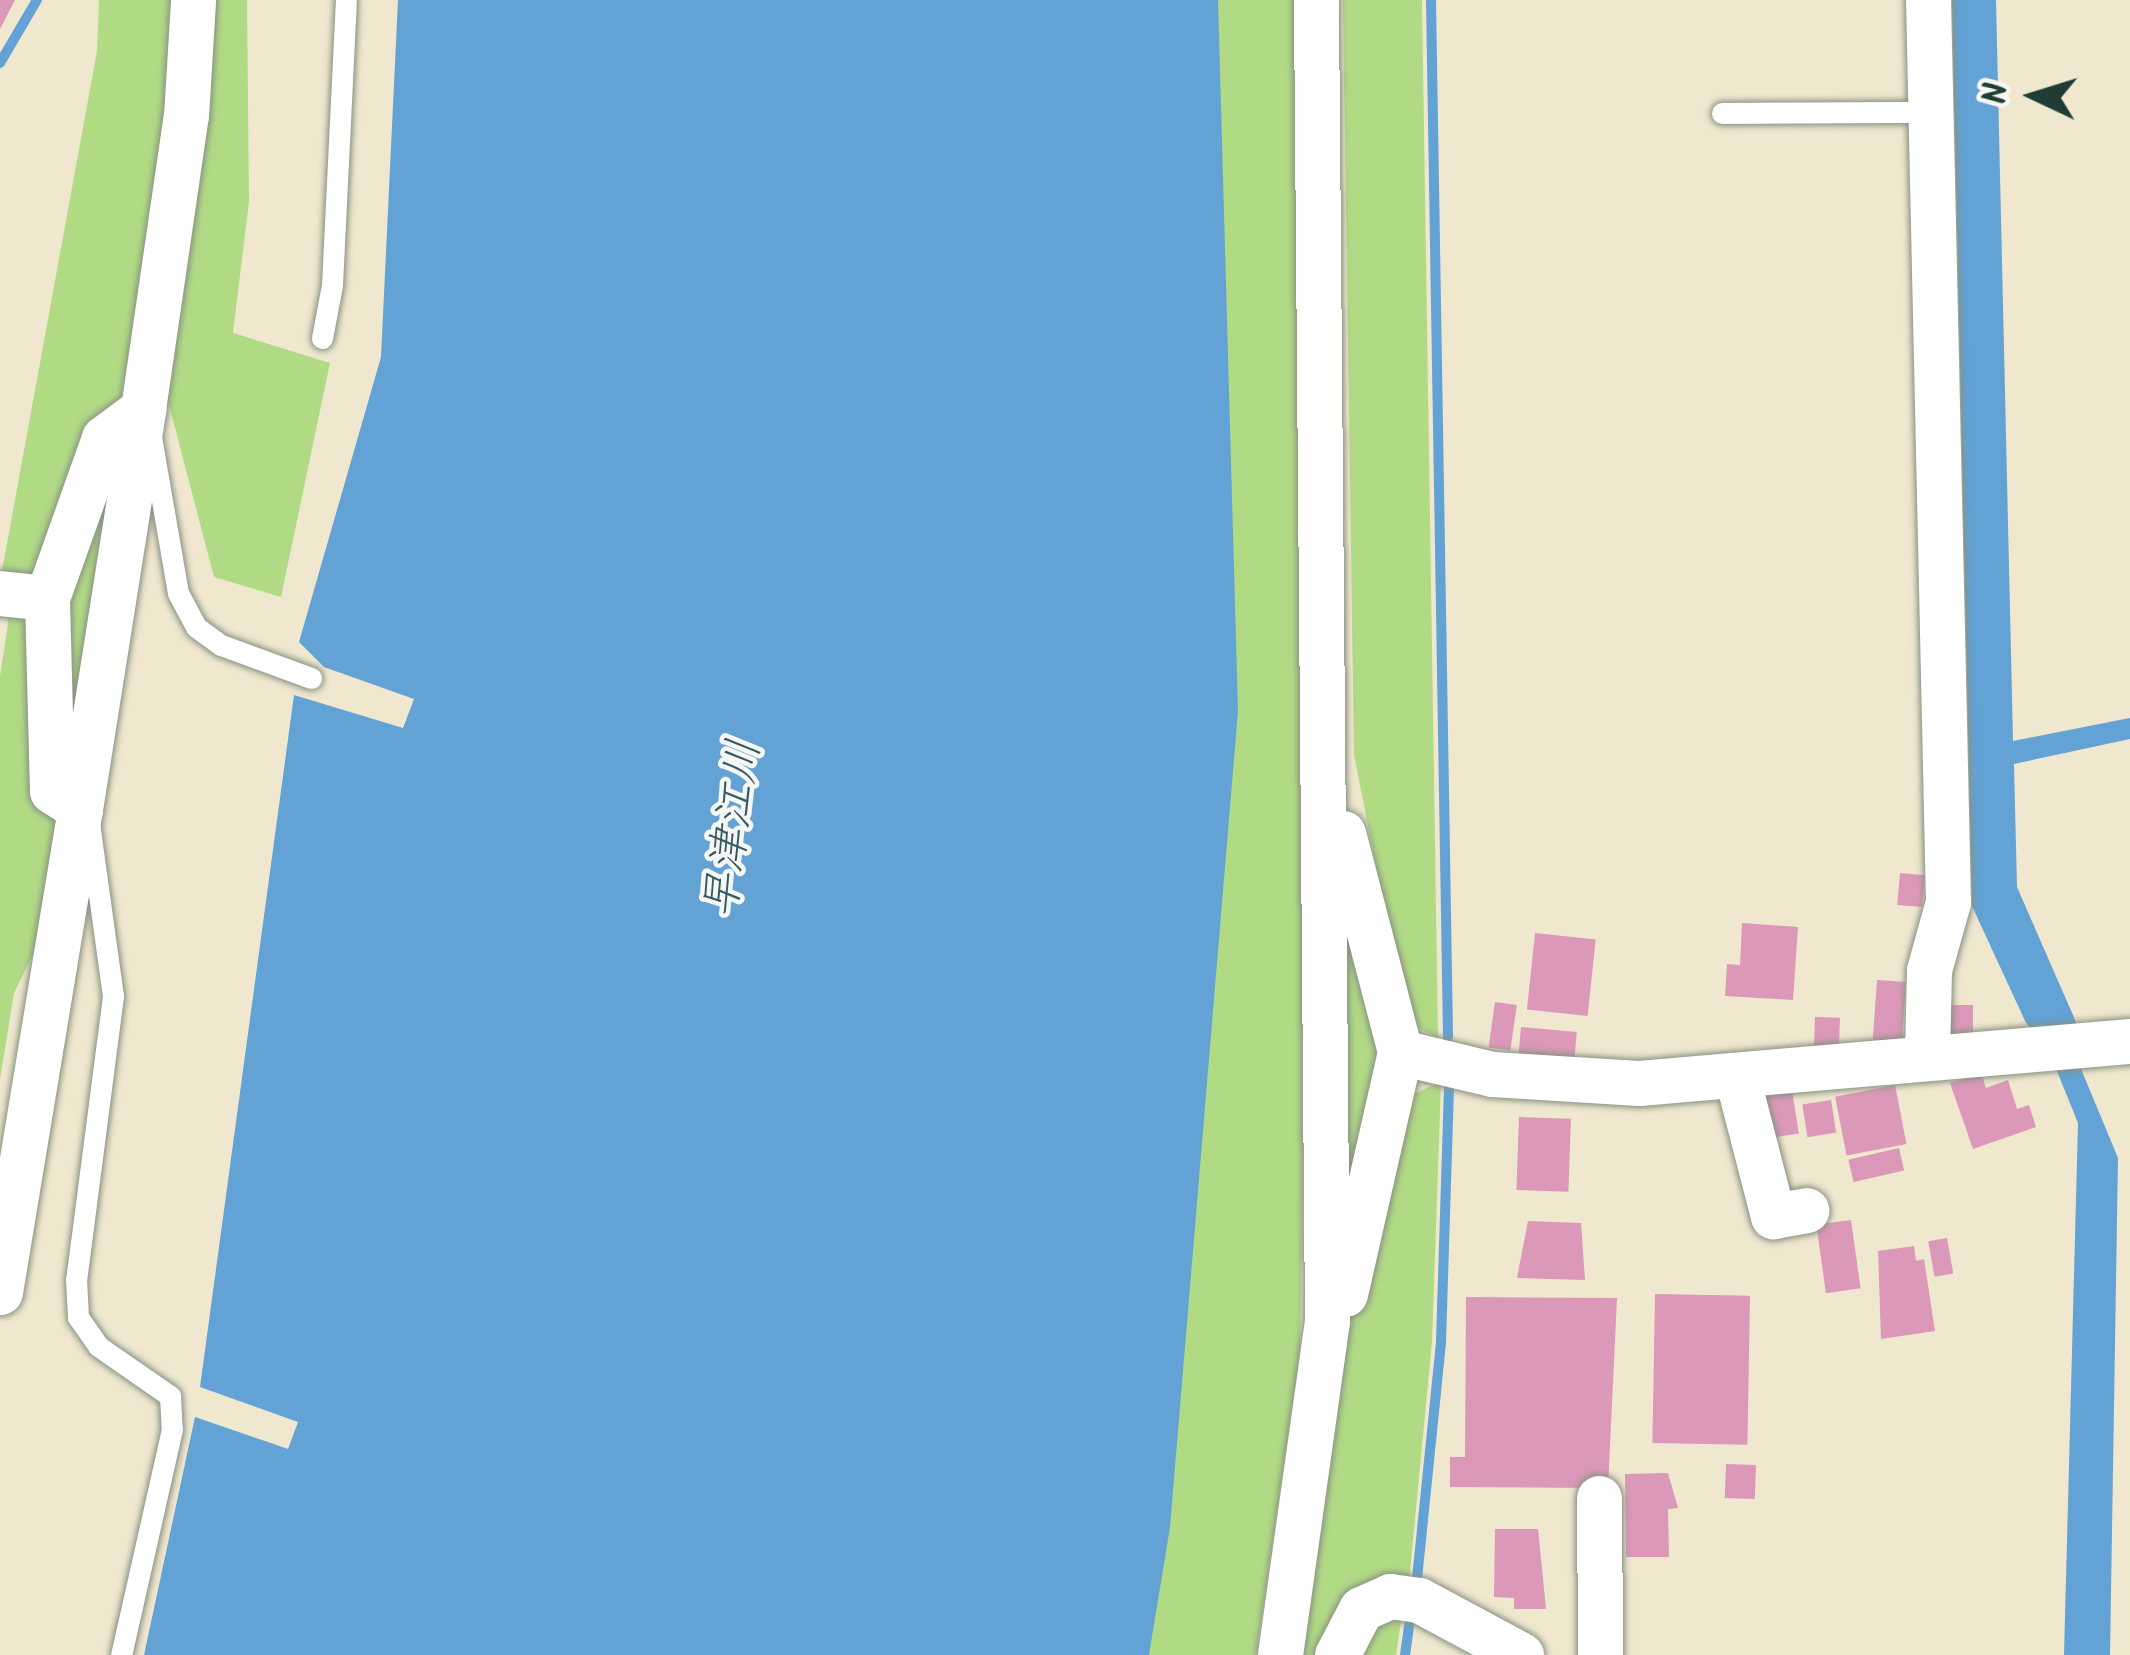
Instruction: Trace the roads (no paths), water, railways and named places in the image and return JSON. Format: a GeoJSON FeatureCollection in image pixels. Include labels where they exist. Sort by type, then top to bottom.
{"type":"FeatureCollection","features":[{"type":"Feature","properties":{"kind":"street"},"geometry":{"type":"LineString","coordinates":[[0,1292],[187,116],[193,0]]}},
{"type":"Feature","properties":{"kind":"street"},"geometry":{"type":"LineString","coordinates":[[1280,1655],[1327,1322],[1327,771],[1316,0]]}},
{"type":"Feature","properties":{"kind":"street"},"geometry":{"type":"LineString","coordinates":[[1927,1053],[1929,970],[1948,902],[1928,0]]}},
{"type":"Feature","properties":{"kind":"street"},"geometry":{"type":"LineString","coordinates":[[80,809],[52,791],[47,598],[104,438],[143,410]]}},
{"type":"Feature","properties":{"kind":"street"},"geometry":{"type":"LineString","coordinates":[[0,593],[47,598]]}},
{"type":"Feature","properties":{"kind":"street"},"geometry":{"type":"LineString","coordinates":[[1327,771],[1400,1052],[1345,1293],[1327,1322]]}},
{"type":"Feature","properties":{"kind":"street"},"geometry":{"type":"LineString","coordinates":[[1400,1052],[1492,1074],[1639,1083],[1927,1053],[2037,1052],[2108,1043]]}},
{"type":"Feature","properties":{"kind":"street"},"geometry":{"type":"LineString","coordinates":[[0,1090],[38,1044]]}},
{"type":"Feature","properties":{"kind":"street"},"geometry":{"type":"LineString","coordinates":[[1737,1076],[1773,1216],[1806,1210]]}},
{"type":"Feature","properties":{"kind":"street"},"geometry":{"type":"LineString","coordinates":[[1599,1498],[1600,1655]]}},
{"type":"Feature","properties":{"kind":"street"},"geometry":{"type":"LineString","coordinates":[[1337,1655],[1361,1609],[1390,1596],[1419,1600],[1521,1655]]}},
{"type":"Feature","properties":{"kind":"lane"},"geometry":{"type":"LineString","coordinates":[[322,338],[332,285],[346,0]]}},
{"type":"Feature","properties":{"kind":"lane"},"geometry":{"type":"LineString","coordinates":[[1722,113],[1931,112]]}},
{"type":"Feature","properties":{"kind":"lane"},"geometry":{"type":"LineString","coordinates":[[143,410],[161,466],[178,593],[196,627],[221,645],[311,677]]}},
{"type":"Feature","properties":{"kind":"lane"},"geometry":{"type":"LineString","coordinates":[[80,809],[96,832],[113,996],[76,1279],[79,1317],[98,1346],[170,1396],[172,1429],[121,1655]]}},
{"type":"Feature","properties":{"kind":"water","name":"早津江川"},"geometry":{"type":"Polygon","coordinates":[[[398,0],[1218,0],[1238,711],[1170,1527],[1149,1655],[144,1655],[195,1417],[288,1449],[298,1422],[200,1387],[294,695],[403,728],[414,699],[324,667],[299,642],[381,357],[398,0]]]}},
{"type":"Feature","properties":{"kind":"water"},"geometry":{"type":"Polygon","coordinates":[[[1952,0],[1996,0],[2013,741],[2130,718],[2130,739],[2014,764],[2017,887],[2076,1022],[2069,1040],[2118,1158],[2110,1655],[2064,1655],[2078,1123],[2046,1044],[2026,1023],[1972,906],[1952,0]]]}},
{"type":"Feature","properties":{"kind":"waterway"},"geometry":{"type":"LineString","coordinates":[[0,63],[37,0]]}},
{"type":"Feature","properties":{"kind":"waterway"},"geometry":{"type":"LineString","coordinates":[[1431,0],[1448,1037]]}},
{"type":"Feature","properties":{"kind":"waterway"},"geometry":{"type":"LineString","coordinates":[[1417,1579],[1441,1342],[1449,1086]]}},
{"type":"Feature","properties":{"kind":"waterway"},"geometry":{"type":"LineString","coordinates":[[1405,1655],[1410,1621]]}}]}
